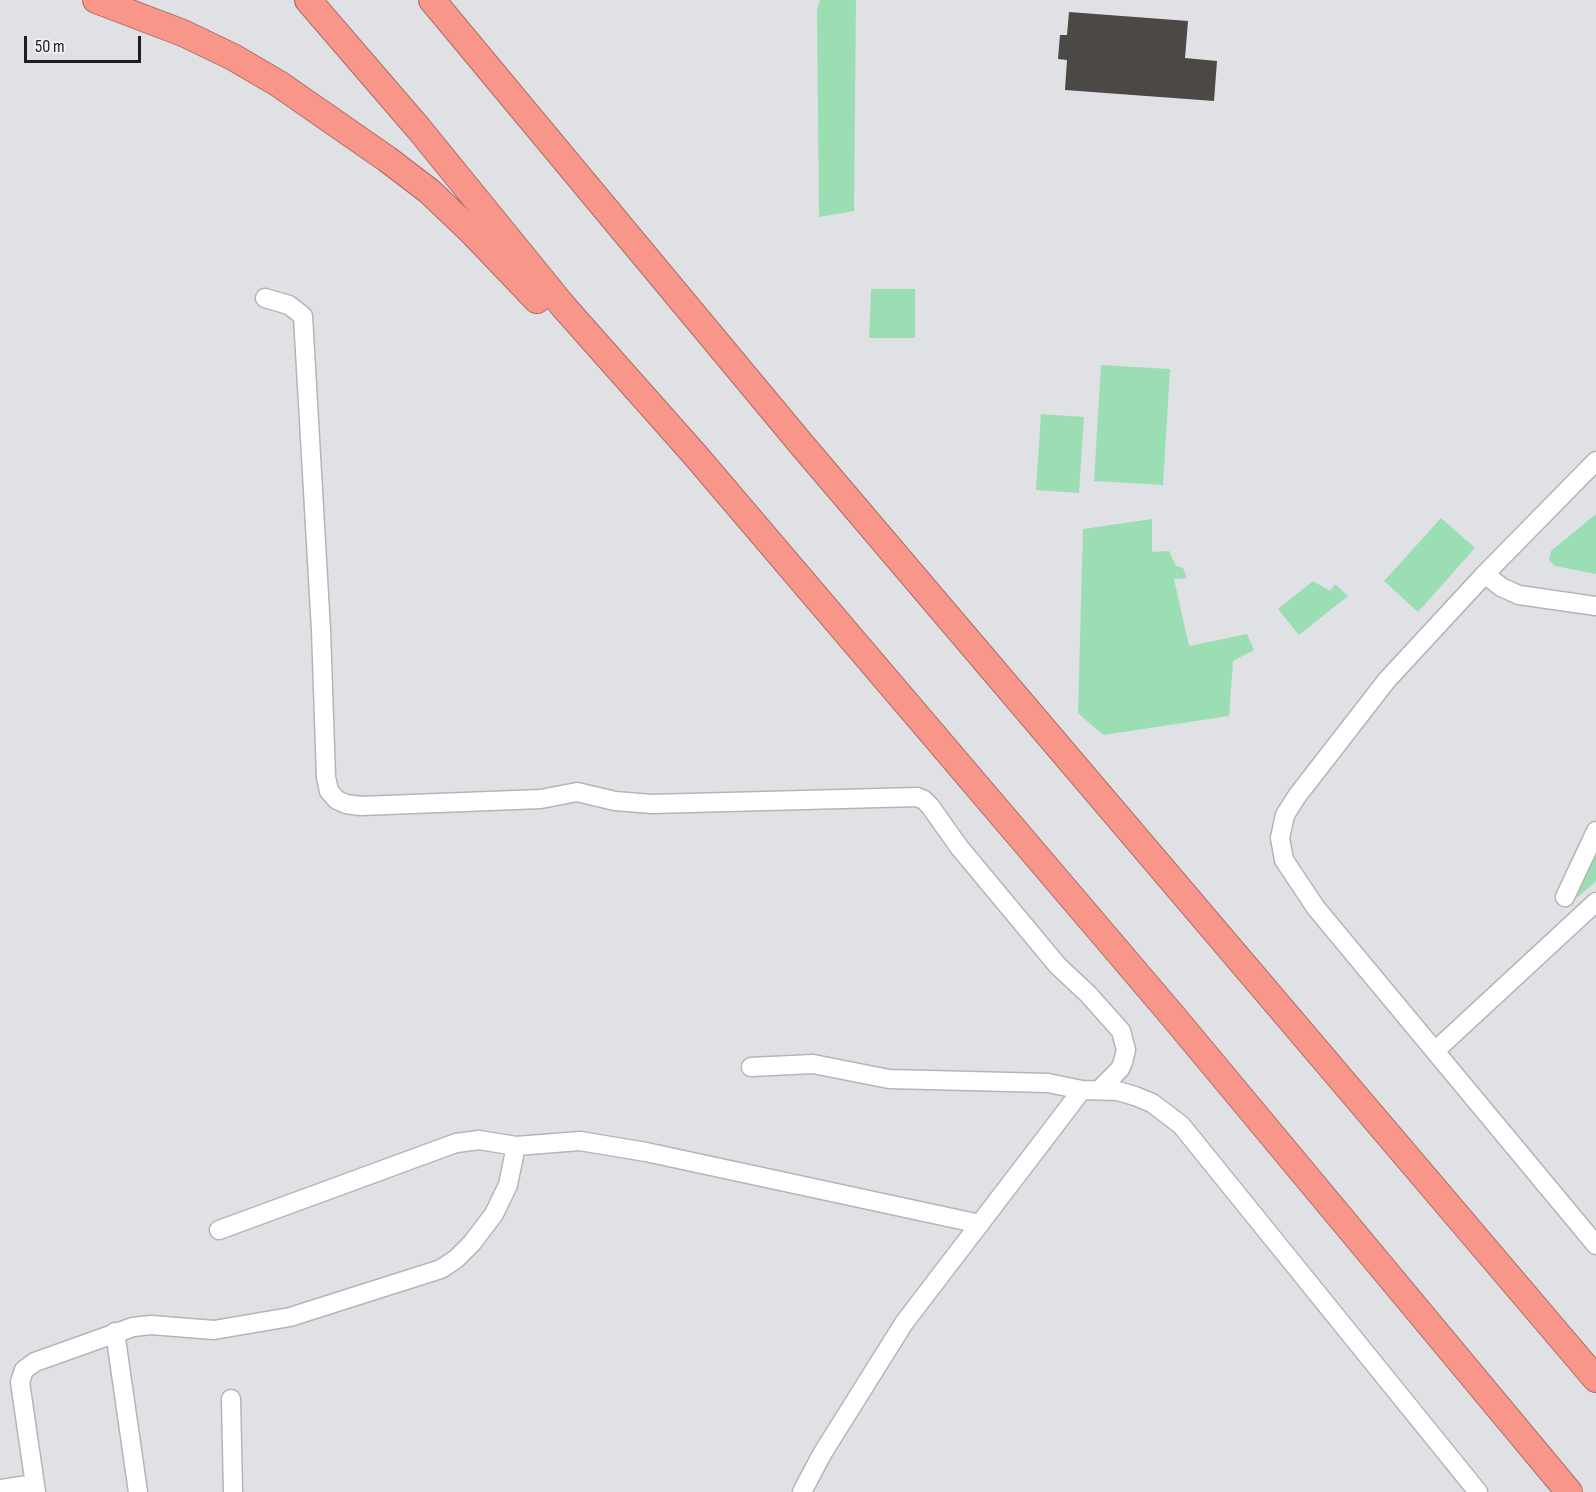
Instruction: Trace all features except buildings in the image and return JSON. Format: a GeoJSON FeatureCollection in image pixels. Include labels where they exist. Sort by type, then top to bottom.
{"type":"FeatureCollection","features":[{"type":"Feature","properties":{"kind":"highway"},"geometry":{"type":"LineString","coordinates":[[96,0],[183,33],[233,57],[279,84],[387,159],[429,191],[471,231],[602,367],[696,456]]}},
{"type":"Feature","properties":{"kind":"highway"},"geometry":{"type":"LineString","coordinates":[[308,0],[419,129],[562,306],[696,456],[1172,1015],[1569,1492]]}},
{"type":"Feature","properties":{"kind":"highway"},"geometry":{"type":"LineString","coordinates":[[432,0],[810,454],[1596,1379]]}},
{"type":"Feature","properties":{"kind":"highway"},"geometry":{"type":"LineString","coordinates":[[452,0],[505,86]]}},
{"type":"Feature","properties":{"kind":"street"},"geometry":{"type":"LineString","coordinates":[[265,298],[289,305],[303,316],[321,630],[326,777],[329,791],[337,800],[361,806],[541,799],[577,792],[627,803],[652,804],[917,797],[930,806],[959,847],[1059,966],[1121,1031],[1126,1050],[1120,1068],[1091,1090],[980,1224],[904,1323],[822,1454],[802,1492]]}},
{"type":"Feature","properties":{"kind":"street"},"geometry":{"type":"LineString","coordinates":[[1596,461],[1485,574],[1387,680],[1285,815],[1280,838],[1284,860],[1316,908],[1596,1245]]}},
{"type":"Feature","properties":{"kind":"street"},"geometry":{"type":"LineString","coordinates":[[1485,574],[1501,587],[1519,595],[1596,606]]}},
{"type":"Feature","properties":{"kind":"street"},"geometry":{"type":"LineString","coordinates":[[1565,897],[1596,831]]}},
{"type":"Feature","properties":{"kind":"street"},"geometry":{"type":"LineString","coordinates":[[1434,1051],[1596,902]]}},
{"type":"Feature","properties":{"kind":"street"},"geometry":{"type":"LineString","coordinates":[[751,1067],[813,1064],[890,1079],[1048,1083],[1136,1096],[1167,1113],[1181,1125],[1478,1492]]}},
{"type":"Feature","properties":{"kind":"street"},"geometry":{"type":"LineString","coordinates":[[219,1230],[456,1143],[478,1140],[516,1146],[580,1141],[646,1152],[980,1224]]}},
{"type":"Feature","properties":{"kind":"street"},"geometry":{"type":"LineString","coordinates":[[0,1489],[35,1488],[21,1382],[24,1370],[35,1362],[115,1332],[151,1325],[214,1330],[290,1317],[441,1269],[472,1244],[494,1214],[508,1185],[516,1146]]}},
{"type":"Feature","properties":{"kind":"street"},"geometry":{"type":"LineString","coordinates":[[115,1332],[138,1492]]}},
{"type":"Feature","properties":{"kind":"street"},"geometry":{"type":"LineString","coordinates":[[231,1399],[233,1492]]}},
{"type":"Feature","properties":{"kind":"green space"},"geometry":{"type":"Polygon","coordinates":[[[820,0],[856,0],[854,211],[819,217],[817,10],[820,0]]]}},
{"type":"Feature","properties":{"kind":"green space"},"geometry":{"type":"Polygon","coordinates":[[[871,289],[915,289],[915,338],[869,338],[871,289]]]}},
{"type":"Feature","properties":{"kind":"green space"},"geometry":{"type":"Polygon","coordinates":[[[1101,365],[1170,369],[1163,485],[1094,481],[1101,365]]]}},
{"type":"Feature","properties":{"kind":"green space"},"geometry":{"type":"Polygon","coordinates":[[[1041,414],[1084,417],[1079,493],[1036,490],[1041,414]]]}},
{"type":"Feature","properties":{"kind":"green space"},"geometry":{"type":"Polygon","coordinates":[[[1596,514],[1596,574],[1555,566],[1549,560],[1551,551],[1596,514]]]}},
{"type":"Feature","properties":{"kind":"green space"},"geometry":{"type":"Polygon","coordinates":[[[1441,518],[1475,548],[1418,612],[1384,581],[1441,518]]]}},
{"type":"Feature","properties":{"kind":"green space"},"geometry":{"type":"Polygon","coordinates":[[[1152,519],[1152,552],[1169,551],[1176,566],[1183,568],[1187,578],[1174,579],[1189,646],[1247,634],[1254,650],[1233,661],[1229,716],[1103,735],[1078,713],[1083,529],[1152,519]]]}},
{"type":"Feature","properties":{"kind":"green space"},"geometry":{"type":"Polygon","coordinates":[[[1313,581],[1330,591],[1335,584],[1348,596],[1299,635],[1278,609],[1313,581]]]}},
{"type":"Feature","properties":{"kind":"green space"},"geometry":{"type":"Polygon","coordinates":[[[1596,845],[1596,881],[1579,896],[1569,900],[1596,845]]]}}]}
